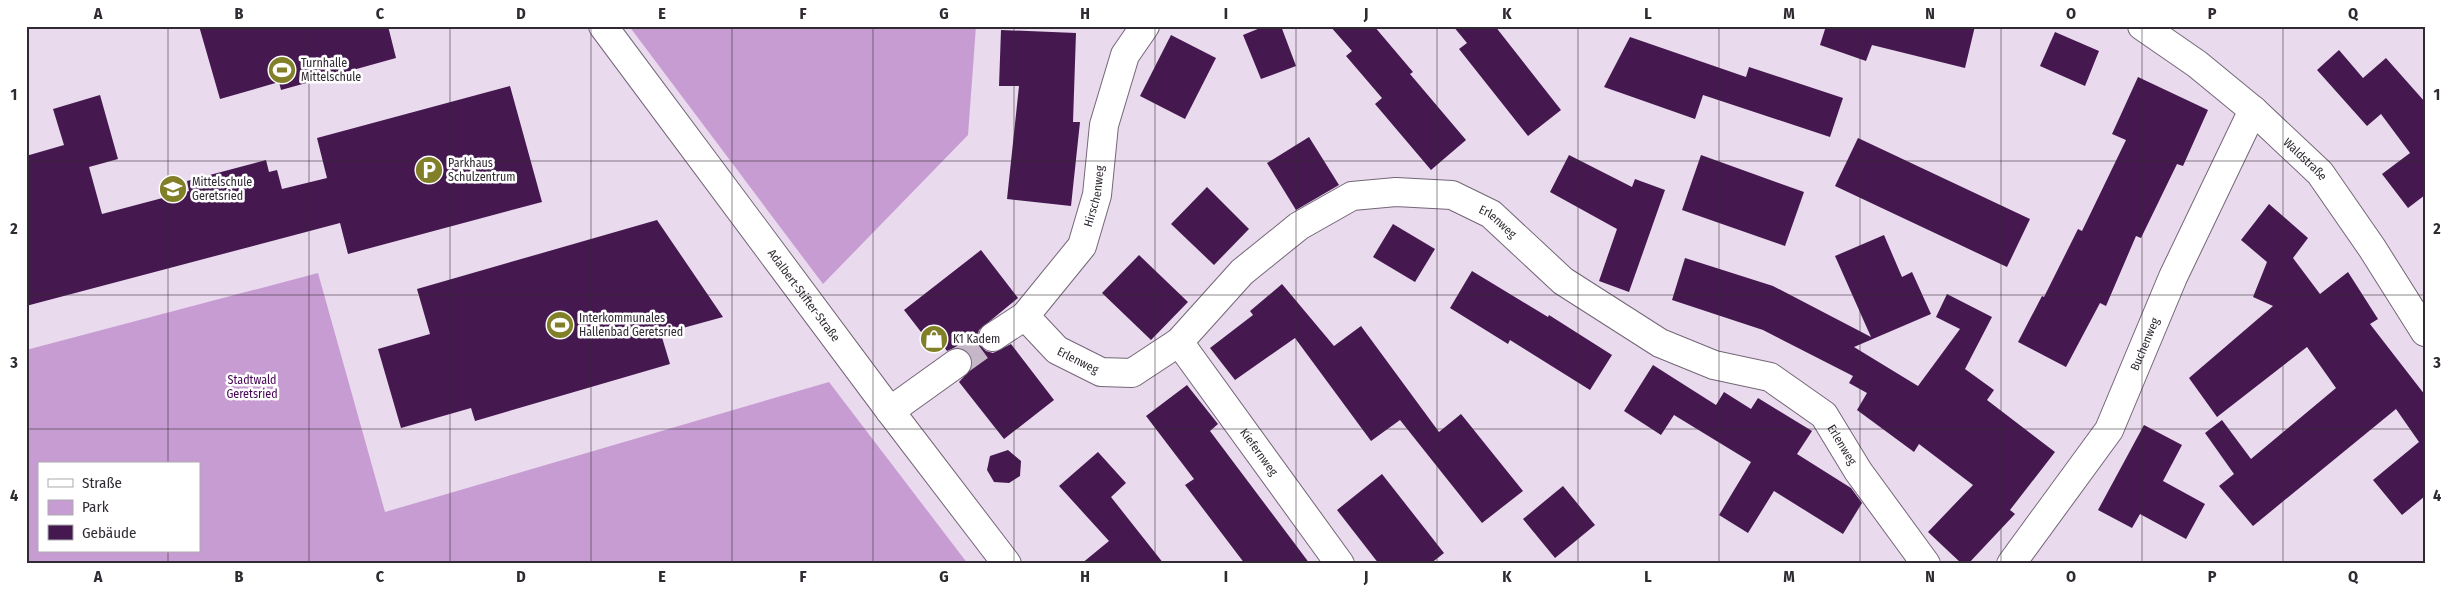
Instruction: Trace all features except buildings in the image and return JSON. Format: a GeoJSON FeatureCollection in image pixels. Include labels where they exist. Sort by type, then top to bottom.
{"type":"FeatureCollection","features":[{"type":"Feature","properties":{"kind":"street","name":"Adalbert-Stifter-Straße"},"geometry":{"type":"LineString","coordinates":[[603,26],[890,411],[1007,564]]}},
{"type":"Feature","properties":{"kind":"street","name":"Hirschenweg"},"geometry":{"type":"LineString","coordinates":[[993,337],[1025,316],[1082,246],[1097,195],[1104,125],[1125,55],[1145,26]]}},
{"type":"Feature","properties":{"kind":"street","name":"Waldstraße"},"geometry":{"type":"LineString","coordinates":[[2142,26],[2197,64],[2253,110],[2320,173],[2372,248],[2425,332]]}},
{"type":"Feature","properties":{"kind":"street","name":"Buchenweg"},"geometry":{"type":"LineString","coordinates":[[2011,564],[2109,430],[2173,277],[2253,110]]}},
{"type":"Feature","properties":{"kind":"street","name":"Erlenweg"},"geometry":{"type":"LineString","coordinates":[[1025,316],[1057,350],[1101,372],[1132,373],[1179,342],[1242,272],[1298,226],[1352,196],[1396,192],[1452,195],[1491,214],[1563,281],[1660,343],[1714,365],[1770,377],[1824,415],[1858,471],[1926,564]]}},
{"type":"Feature","properties":{"kind":"street","name":"Kiefernweg"},"geometry":{"type":"LineString","coordinates":[[1179,342],[1340,564]]}},
{"type":"Feature","properties":{"kind":"street"},"geometry":{"type":"LineString","coordinates":[[890,411],[957,363]]}},
{"type":"Feature","properties":{"kind":"green space"},"geometry":{"type":"Polygon","coordinates":[[[629,26],[976,26],[968,135],[823,284],[629,26]]]}},
{"type":"Feature","properties":{"kind":"green space","name":"Stadtwald Geretsried"},"geometry":{"type":"Polygon","coordinates":[[[318,273],[385,512],[829,382],[968,564],[26,564],[26,350],[318,273]]]}},
{"type":"Feature","properties":{"kind":"tunnel"},"geometry":{"type":"LineString","coordinates":[[957,363],[993,337]]}},
{"type":"Feature","properties":{"kind":"place","name":"Turnhalle Mittelschule"},"geometry":{"type":"Point","coordinates":[282,70]}},
{"type":"Feature","properties":{"kind":"place","name":"Parkhaus Schulzentrum"},"geometry":{"type":"Point","coordinates":[429,170]}},
{"type":"Feature","properties":{"kind":"place","name":"Mittelschule Geretsried"},"geometry":{"type":"Point","coordinates":[173,189]}},
{"type":"Feature","properties":{"kind":"place","name":"Interkommunales Hallenbad Geretsried"},"geometry":{"type":"Point","coordinates":[560,325]}},
{"type":"Feature","properties":{"kind":"place","name":"K1 Kadem"},"geometry":{"type":"Point","coordinates":[934,339]}}]}
